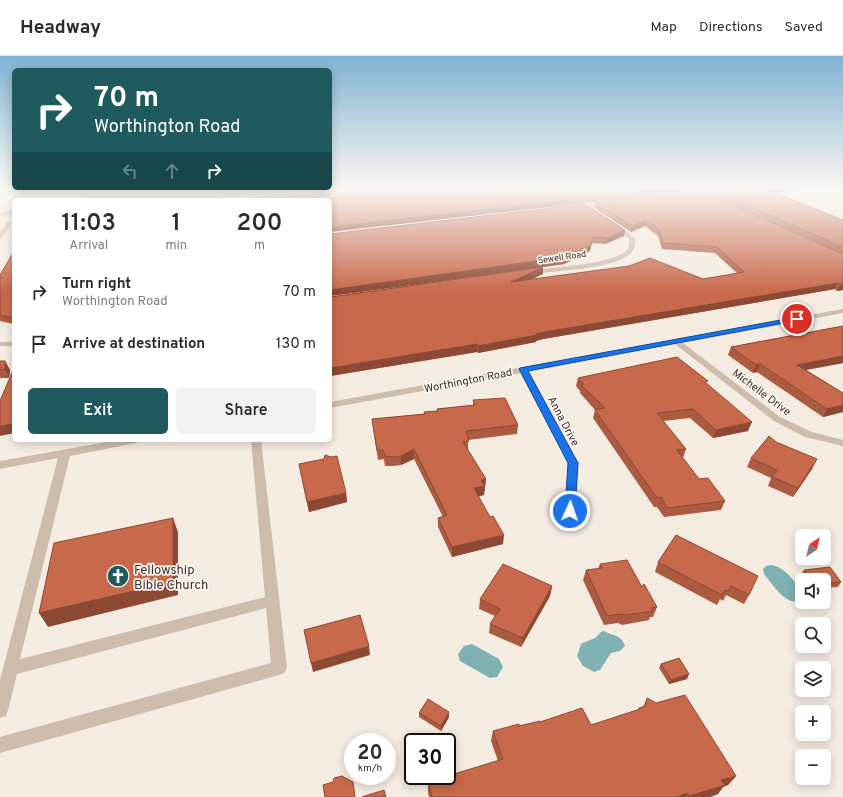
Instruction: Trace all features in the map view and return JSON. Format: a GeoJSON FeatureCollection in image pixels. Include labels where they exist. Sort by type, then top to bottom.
{"type":"FeatureCollection","features":[{"type":"Feature","properties":{"kind":"street"},"geometry":{"type":"LineString","coordinates":[[0,224],[12,223]]}},
{"type":"Feature","properties":{"kind":"street"},"geometry":{"type":"LineString","coordinates":[[0,237],[12,223]]}},
{"type":"Feature","properties":{"kind":"street","name":"Sewell Road"},"geometry":{"type":"LineString","coordinates":[[524,273],[594,263],[618,258],[626,254],[631,249],[633,244],[632,238],[621,228],[612,223]]}},
{"type":"Feature","properties":{"kind":"street","name":"Worthington Road"},"geometry":{"type":"LineString","coordinates":[[332,405],[843,311]]}},
{"type":"Feature","properties":{"kind":"street","name":"Michelle Drive"},"geometry":{"type":"LineString","coordinates":[[676,341],[776,419],[794,430],[817,438],[843,442]]}},
{"type":"Feature","properties":{"kind":"street"},"geometry":{"type":"LineString","coordinates":[[0,344],[12,344]]}},
{"type":"Feature","properties":{"kind":"street","name":"Anna Drive"},"geometry":{"type":"LineString","coordinates":[[523,369],[573,463],[570,511]]}},
{"type":"Feature","properties":{"kind":"street"},"geometry":{"type":"LineString","coordinates":[[0,464],[125,442]]}},
{"type":"Feature","properties":{"kind":"street"},"geometry":{"type":"LineString","coordinates":[[0,745],[278,668],[256,442]]}},
{"type":"Feature","properties":{"kind":"street"},"geometry":{"type":"LineString","coordinates":[[0,710],[65,453]]}},
{"type":"Feature","properties":{"kind":"street"},"geometry":{"type":"LineString","coordinates":[[10,669],[272,601]]}},
{"type":"Feature","properties":{"kind":"water"},"geometry":{"type":"Polygon","coordinates":[[[766,566],[776,566],[785,571],[792,578],[795,582],[795,602],[785,598],[780,594],[764,574],[763,569],[766,566]]]}},
{"type":"Feature","properties":{"kind":"water"},"geometry":{"type":"Polygon","coordinates":[[[604,631],[622,640],[625,646],[620,651],[611,653],[600,670],[594,672],[583,666],[577,656],[581,644],[595,638],[604,631]]]}},
{"type":"Feature","properties":{"kind":"water"},"geometry":{"type":"Polygon","coordinates":[[[472,644],[499,659],[503,667],[497,677],[490,678],[460,661],[458,654],[464,646],[472,644]]]}},
{"type":"Feature","properties":{"kind":"building"},"geometry":{"type":"Polygon","coordinates":[[[332,223],[369,223],[332,227],[332,223]]]}},
{"type":"Feature","properties":{"kind":"building"},"geometry":{"type":"Polygon","coordinates":[[[427,223],[614,223],[625,230],[607,238],[593,237],[591,245],[565,257],[332,290],[332,234],[427,223]]]}},
{"type":"Feature","properties":{"kind":"building"},"geometry":{"type":"Polygon","coordinates":[[[627,223],[640,223],[633,226],[627,223]]]}},
{"type":"Feature","properties":{"kind":"building"},"geometry":{"type":"Polygon","coordinates":[[[650,223],[772,223],[843,254],[843,284],[838,283],[544,332],[536,334],[537,335],[478,346],[477,344],[332,368],[332,297],[543,267],[511,282],[629,266],[650,258],[703,279],[744,272],[717,247],[663,243],[660,230],[650,223]]]}},
{"type":"Feature","properties":{"kind":"building"},"geometry":{"type":"Polygon","coordinates":[[[787,223],[843,223],[843,247],[787,223]]]}},
{"type":"Feature","properties":{"kind":"building"},"geometry":{"type":"Polygon","coordinates":[[[12,254],[12,318],[0,315],[0,275],[12,254]]]}},
{"type":"Feature","properties":{"kind":"building"},"geometry":{"type":"Polygon","coordinates":[[[843,326],[843,356],[797,365],[843,393],[843,405],[827,409],[760,364],[756,365],[731,347],[843,326]]]}},
{"type":"Feature","properties":{"kind":"building"},"geometry":{"type":"Polygon","coordinates":[[[677,357],[708,381],[705,382],[752,422],[716,430],[693,409],[657,413],[686,449],[677,450],[699,479],[708,478],[725,501],[667,508],[661,497],[657,498],[595,410],[605,408],[581,385],[584,384],[578,378],[677,357]]]}},
{"type":"Feature","properties":{"kind":"building"},"geometry":{"type":"Polygon","coordinates":[[[0,361],[5,361],[5,369],[0,370],[0,361]]]}},
{"type":"Feature","properties":{"kind":"building"},"geometry":{"type":"Polygon","coordinates":[[[12,373],[12,424],[0,426],[0,401],[12,373]]]}},
{"type":"Feature","properties":{"kind":"building"},"geometry":{"type":"Polygon","coordinates":[[[505,398],[518,425],[466,431],[469,441],[463,442],[486,479],[481,480],[485,486],[474,488],[490,517],[493,516],[504,535],[452,547],[438,518],[447,515],[414,449],[401,456],[385,456],[383,450],[377,450],[372,419],[425,414],[424,412],[438,411],[437,409],[475,405],[473,400],[505,398]]]}},
{"type":"Feature","properties":{"kind":"building"},"geometry":{"type":"Polygon","coordinates":[[[769,436],[776,442],[817,459],[798,488],[772,477],[777,470],[751,458],[769,436]]]}},
{"type":"Feature","properties":{"kind":"building"},"geometry":{"type":"Polygon","coordinates":[[[325,455],[331,457],[337,456],[346,493],[307,502],[299,464],[324,459],[325,455]]]}},
{"type":"Feature","properties":{"kind":"building","name":"Fellowship Bible Church"},"geometry":{"type":"Polygon","coordinates":[[[173,518],[173,582],[39,613],[54,543],[173,518]]]}},
{"type":"Feature","properties":{"kind":"building"},"geometry":{"type":"Polygon","coordinates":[[[676,535],[758,576],[749,595],[731,586],[728,591],[725,590],[722,595],[658,562],[676,535]]]}},
{"type":"Feature","properties":{"kind":"building"},"geometry":{"type":"Polygon","coordinates":[[[627,560],[642,587],[644,584],[657,607],[651,608],[653,611],[607,616],[586,570],[602,568],[600,564],[627,560]]]}},
{"type":"Feature","properties":{"kind":"building"},"geometry":{"type":"Polygon","coordinates":[[[503,564],[552,586],[523,638],[490,624],[500,609],[480,599],[503,564]]]}},
{"type":"Feature","properties":{"kind":"building"},"geometry":{"type":"Polygon","coordinates":[[[830,567],[841,582],[831,583],[831,573],[806,573],[804,570],[830,567]]]}},
{"type":"Feature","properties":{"kind":"building"},"geometry":{"type":"Polygon","coordinates":[[[360,615],[369,646],[311,663],[304,630],[360,615]]]}},
{"type":"Feature","properties":{"kind":"building"},"geometry":{"type":"Polygon","coordinates":[[[679,658],[689,674],[671,680],[661,664],[679,658]]]}},
{"type":"Feature","properties":{"kind":"building"},"geometry":{"type":"Polygon","coordinates":[[[685,695],[736,776],[721,780],[725,785],[689,796],[687,793],[677,797],[432,797],[429,785],[456,785],[456,773],[503,759],[493,731],[519,724],[519,726],[540,722],[582,708],[591,725],[640,709],[639,708],[645,706],[647,698],[656,703],[685,695]]]}},
{"type":"Feature","properties":{"kind":"building"},"geometry":{"type":"Polygon","coordinates":[[[428,699],[449,712],[441,726],[419,713],[428,699]]]}},
{"type":"Feature","properties":{"kind":"building"},"geometry":{"type":"Polygon","coordinates":[[[342,776],[344,777],[344,785],[353,785],[355,797],[325,797],[323,785],[333,782],[334,778],[342,776]]]}},
{"type":"Feature","properties":{"kind":"building"},"geometry":{"type":"Polygon","coordinates":[[[384,790],[386,797],[362,797],[384,790]]]}},
{"type":"Feature","properties":{"kind":"place","name":"Fellowship Bible Church"},"geometry":{"type":"Point","coordinates":[118,576]}},
{"type":"Feature","properties":{"kind":"route"},"geometry":{"type":"LineString","coordinates":[[570,511],[573,463],[523,369],[797,319]]}}]}
